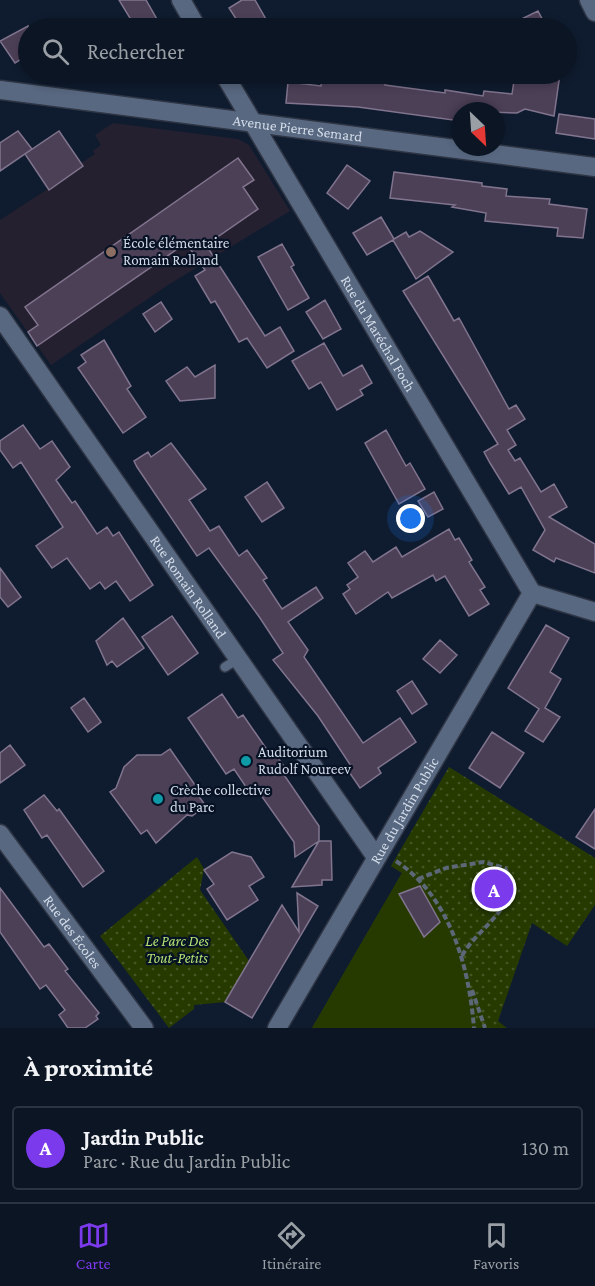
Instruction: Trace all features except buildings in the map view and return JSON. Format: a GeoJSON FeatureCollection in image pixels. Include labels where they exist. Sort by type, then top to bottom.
{"type":"FeatureCollection","features":[{"type":"Feature","properties":{"kind":"street"},"geometry":{"type":"LineString","coordinates":[[180,0],[191,18]]}},
{"type":"Feature","properties":{"kind":"street"},"geometry":{"type":"LineString","coordinates":[[589,0],[595,12]]}},
{"type":"Feature","properties":{"kind":"street","name":"Rue du Maréchal Foch"},"geometry":{"type":"LineString","coordinates":[[230,84],[532,593]]}},
{"type":"Feature","properties":{"kind":"street","name":"Avenue Pierre Semard"},"geometry":{"type":"LineString","coordinates":[[0,90],[595,167]]}},
{"type":"Feature","properties":{"kind":"street","name":"Rue Romain Rolland"},"geometry":{"type":"LineString","coordinates":[[0,316],[232,663],[378,854]]}},
{"type":"Feature","properties":{"kind":"street"},"geometry":{"type":"LineString","coordinates":[[532,593],[595,612]]}},
{"type":"Feature","properties":{"kind":"street","name":"Rue du Jardin Public"},"geometry":{"type":"LineString","coordinates":[[277,1028],[532,593]]}},
{"type":"Feature","properties":{"kind":"street","name":"Rue des Écoles"},"geometry":{"type":"LineString","coordinates":[[0,834],[144,1028]]}},
{"type":"Feature","properties":{"kind":"path"},"geometry":{"type":"LineString","coordinates":[[378,854],[427,887],[462,956],[468,981],[474,1028]]}},
{"type":"Feature","properties":{"kind":"path"},"geometry":{"type":"LineString","coordinates":[[418,879],[446,868],[483,862],[505,868],[511,879],[509,896],[484,932],[467,946],[462,956]]}},
{"type":"Feature","properties":{"kind":"path"},"geometry":{"type":"LineString","coordinates":[[468,981],[485,1028]]}},
{"type":"Feature","properties":{"kind":"shaded area","name":"École élémentaire Romain Rolland"},"geometry":{"type":"Polygon","coordinates":[[[113,123],[238,139],[249,145],[290,211],[168,285],[51,365],[0,293],[0,220],[83,166],[81,163],[95,154],[93,151],[101,145],[95,135],[113,123]]]}},
{"type":"Feature","properties":{"kind":"green space"},"geometry":{"type":"Polygon","coordinates":[[[449,767],[595,858],[595,905],[567,946],[532,923],[498,1021],[507,1028],[312,1028],[402,873],[391,866],[449,767]]]}},
{"type":"Feature","properties":{"kind":"green space","name":"Le Parc Des Tout-Petits"},"geometry":{"type":"Polygon","coordinates":[[[197,857],[204,869],[200,890],[249,961],[225,1002],[194,1005],[194,1009],[169,1028],[100,936],[197,857]]]}},
{"type":"Feature","properties":{"kind":"green space"},"geometry":{"type":"Polygon","coordinates":[[[395,861],[430,893],[453,934],[467,980],[474,1028],[312,1028],[402,873],[391,866],[395,861]]]}},
{"type":"Feature","properties":{"kind":"place","name":"École élémentaire Romain Rolland"},"geometry":{"type":"Point","coordinates":[111,252]}},
{"type":"Feature","properties":{"kind":"place","name":"Auditorium Rudolf Noureev"},"geometry":{"type":"Point","coordinates":[246,761]}},
{"type":"Feature","properties":{"kind":"place","name":"Crèche collective du Parc"},"geometry":{"type":"Point","coordinates":[158,799]}},
{"type":"Feature","properties":{"kind":"place","name":"Jardin Public"},"geometry":{"type":"Point","coordinates":[494,889]}}]}
